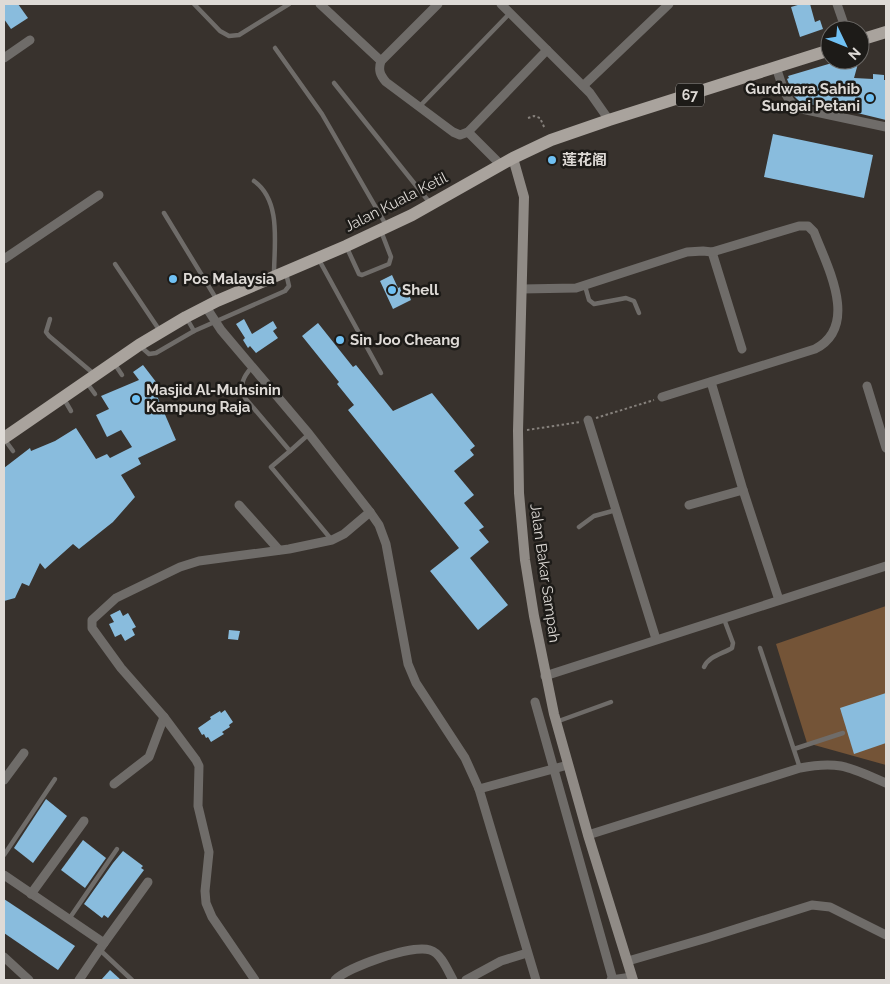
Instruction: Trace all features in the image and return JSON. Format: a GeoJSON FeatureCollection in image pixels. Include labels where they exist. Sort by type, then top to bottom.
{"type":"FeatureCollection","features":[{"type":"Feature","properties":{"kind":"main road"},"geometry":{"type":"LineString","coordinates":[[870,37],[886,32]]}},
{"type":"Feature","properties":{"kind":"main road","name":"Jalan Kuala Ketil"},"geometry":{"type":"LineString","coordinates":[[4,438],[113,362],[186,317],[384,228],[431,204],[500,164],[551,140],[820,53]]}},
{"type":"Feature","properties":{"kind":"main road","name":"Jalan Bakar Sampah"},"geometry":{"type":"LineString","coordinates":[[513,158],[522,184],[524,197],[518,493],[525,560],[545,676],[556,722],[588,835],[633,978]]}},
{"type":"Feature","properties":{"kind":"street"},"geometry":{"type":"LineString","coordinates":[[320,4],[381,61]]}},
{"type":"Feature","properties":{"kind":"street"},"geometry":{"type":"LineString","coordinates":[[438,4],[381,61],[379,70],[382,77],[419,107],[460,135],[468,132],[547,50]]}},
{"type":"Feature","properties":{"kind":"street"},"geometry":{"type":"LineString","coordinates":[[502,4],[583,86],[609,120]]}},
{"type":"Feature","properties":{"kind":"street"},"geometry":{"type":"LineString","coordinates":[[583,86],[669,4]]}},
{"type":"Feature","properties":{"kind":"street"},"geometry":{"type":"LineString","coordinates":[[837,4],[843,20]]}},
{"type":"Feature","properties":{"kind":"street"},"geometry":{"type":"LineString","coordinates":[[4,58],[30,40]]}},
{"type":"Feature","properties":{"kind":"street"},"geometry":{"type":"LineString","coordinates":[[776,67],[789,100],[797,108],[886,127]]}},
{"type":"Feature","properties":{"kind":"street"},"geometry":{"type":"LineString","coordinates":[[468,132],[500,164]]}},
{"type":"Feature","properties":{"kind":"street"},"geometry":{"type":"LineString","coordinates":[[4,259],[99,195]]}},
{"type":"Feature","properties":{"kind":"street"},"geometry":{"type":"LineString","coordinates":[[522,289],[585,286],[687,252],[712,252],[799,226],[808,226],[814,232],[837,299],[838,322],[835,331],[823,345],[816,349],[662,397]]}},
{"type":"Feature","properties":{"kind":"street"},"geometry":{"type":"LineString","coordinates":[[712,252],[742,349]]}},
{"type":"Feature","properties":{"kind":"street"},"geometry":{"type":"LineString","coordinates":[[212,304],[215,322],[309,434],[379,525],[386,544],[408,664],[416,683],[465,758],[479,789],[536,980]]}},
{"type":"Feature","properties":{"kind":"street"},"geometry":{"type":"LineString","coordinates":[[711,382],[743,490],[779,600]]}},
{"type":"Feature","properties":{"kind":"street"},"geometry":{"type":"LineString","coordinates":[[867,386],[886,448]]}},
{"type":"Feature","properties":{"kind":"street"},"geometry":{"type":"LineString","coordinates":[[588,420],[656,639]]}},
{"type":"Feature","properties":{"kind":"street"},"geometry":{"type":"LineString","coordinates":[[689,505],[743,490]]}},
{"type":"Feature","properties":{"kind":"street"},"geometry":{"type":"LineString","coordinates":[[239,505],[279,550]]}},
{"type":"Feature","properties":{"kind":"street"},"geometry":{"type":"LineString","coordinates":[[255,980],[212,917],[206,903],[205,890],[209,852],[198,806],[199,766],[164,717],[121,668],[92,628],[92,620],[116,598],[180,567],[221,557],[289,549],[332,540],[344,534],[370,512]]}},
{"type":"Feature","properties":{"kind":"street"},"geometry":{"type":"LineString","coordinates":[[545,676],[886,566]]}},
{"type":"Feature","properties":{"kind":"street"},"geometry":{"type":"LineString","coordinates":[[536,702],[612,980],[633,978]]}},
{"type":"Feature","properties":{"kind":"street"},"geometry":{"type":"LineString","coordinates":[[114,784],[149,757],[164,717]]}},
{"type":"Feature","properties":{"kind":"street"},"geometry":{"type":"LineString","coordinates":[[4,780],[24,753]]}},
{"type":"Feature","properties":{"kind":"street"},"geometry":{"type":"LineString","coordinates":[[588,835],[800,768],[826,763],[846,766],[886,783]]}},
{"type":"Feature","properties":{"kind":"street"},"geometry":{"type":"LineString","coordinates":[[479,789],[568,765]]}},
{"type":"Feature","properties":{"kind":"street"},"geometry":{"type":"LineString","coordinates":[[31,894],[84,821]]}},
{"type":"Feature","properties":{"kind":"street"},"geometry":{"type":"LineString","coordinates":[[4,875],[69,919],[102,946]]}},
{"type":"Feature","properties":{"kind":"street"},"geometry":{"type":"LineString","coordinates":[[78,980],[148,882]]}},
{"type":"Feature","properties":{"kind":"street"},"geometry":{"type":"LineString","coordinates":[[628,961],[812,905],[830,907],[886,935]]}},
{"type":"Feature","properties":{"kind":"street"},"geometry":{"type":"LineString","coordinates":[[334,980],[347,971],[366,963],[391,955],[423,949],[434,952],[441,959],[454,980]]}},
{"type":"Feature","properties":{"kind":"street"},"geometry":{"type":"LineString","coordinates":[[466,980],[493,965],[527,953]]}},
{"type":"Feature","properties":{"kind":"street"},"geometry":{"type":"LineString","coordinates":[[4,957],[29,980]]}},
{"type":"Feature","properties":{"kind":"lane"},"geometry":{"type":"LineString","coordinates":[[194,4],[220,31],[229,36],[239,35],[289,4]]}},
{"type":"Feature","properties":{"kind":"lane"},"geometry":{"type":"LineString","coordinates":[[419,107],[510,12]]}},
{"type":"Feature","properties":{"kind":"lane"},"geometry":{"type":"LineString","coordinates":[[275,48],[322,114],[384,228],[391,261],[389,264],[365,275],[359,274],[346,246]]}},
{"type":"Feature","properties":{"kind":"lane"},"geometry":{"type":"LineString","coordinates":[[334,83],[431,204]]}},
{"type":"Feature","properties":{"kind":"lane"},"geometry":{"type":"LineString","coordinates":[[139,345],[150,354],[156,353],[194,331],[285,291],[289,286],[280,274],[273,211],[266,192],[254,181]]}},
{"type":"Feature","properties":{"kind":"lane"},"geometry":{"type":"LineString","coordinates":[[164,213],[212,304]]}},
{"type":"Feature","properties":{"kind":"lane"},"geometry":{"type":"LineString","coordinates":[[318,258],[381,373]]}},
{"type":"Feature","properties":{"kind":"lane"},"geometry":{"type":"LineString","coordinates":[[115,264],[160,332]]}},
{"type":"Feature","properties":{"kind":"lane"},"geometry":{"type":"LineString","coordinates":[[585,286],[589,300],[594,304],[626,298],[634,301],[639,313]]}},
{"type":"Feature","properties":{"kind":"lane"},"geometry":{"type":"LineString","coordinates":[[186,317],[194,331]]}},
{"type":"Feature","properties":{"kind":"lane"},"geometry":{"type":"LineString","coordinates":[[50,319],[46,332],[90,378],[95,394]]}},
{"type":"Feature","properties":{"kind":"lane"},"geometry":{"type":"LineString","coordinates":[[113,362],[122,375]]}},
{"type":"Feature","properties":{"kind":"lane"},"geometry":{"type":"LineString","coordinates":[[252,367],[241,382],[241,390],[245,398],[290,451]]}},
{"type":"Feature","properties":{"kind":"lane"},"geometry":{"type":"LineString","coordinates":[[62,398],[72,411]]}},
{"type":"Feature","properties":{"kind":"lane"},"geometry":{"type":"LineString","coordinates":[[309,434],[271,467],[332,540]]}},
{"type":"Feature","properties":{"kind":"lane"},"geometry":{"type":"LineString","coordinates":[[4,438],[13,451]]}},
{"type":"Feature","properties":{"kind":"lane"},"geometry":{"type":"LineString","coordinates":[[579,527],[594,516],[616,510]]}},
{"type":"Feature","properties":{"kind":"lane"},"geometry":{"type":"LineString","coordinates":[[704,667],[711,658],[732,648],[733,643],[724,618]]}},
{"type":"Feature","properties":{"kind":"lane"},"geometry":{"type":"LineString","coordinates":[[760,648],[800,768]]}},
{"type":"Feature","properties":{"kind":"lane"},"geometry":{"type":"LineString","coordinates":[[556,722],[611,702]]}},
{"type":"Feature","properties":{"kind":"lane"},"geometry":{"type":"LineString","coordinates":[[794,749],[843,733]]}},
{"type":"Feature","properties":{"kind":"lane"},"geometry":{"type":"LineString","coordinates":[[4,854],[55,779]]}},
{"type":"Feature","properties":{"kind":"lane"},"geometry":{"type":"LineString","coordinates":[[69,919],[118,849]]}},
{"type":"Feature","properties":{"kind":"lane"},"geometry":{"type":"LineString","coordinates":[[102,946],[132,980]]}},
{"type":"Feature","properties":{"kind":"path"},"geometry":{"type":"LineString","coordinates":[[528,118],[534,116],[540,118],[551,140]]}},
{"type":"Feature","properties":{"kind":"path"},"geometry":{"type":"LineString","coordinates":[[518,431],[588,420],[662,397]]}},
{"type":"Feature","properties":{"kind":"shaded area"},"geometry":{"type":"Polygon","coordinates":[[[886,606],[886,765],[807,743],[776,644],[886,606]]]}},
{"type":"Feature","properties":{"kind":"building"},"geometry":{"type":"Polygon","coordinates":[[[4,4],[18,4],[28,18],[11,29],[4,19],[4,4]]]}},
{"type":"Feature","properties":{"kind":"building"},"geometry":{"type":"Polygon","coordinates":[[[810,4],[815,22],[820,20],[820,30],[800,37],[791,7],[810,4]]]}},
{"type":"Feature","properties":{"kind":"building"},"geometry":{"type":"Polygon","coordinates":[[[820,67],[820,70],[856,70],[854,78],[873,79],[873,74],[884,75],[884,80],[886,80],[886,120],[800,102],[794,96],[787,79],[789,78],[788,76],[820,67]]]}},
{"type":"Feature","properties":{"kind":"building"},"geometry":{"type":"Polygon","coordinates":[[[773,134],[873,155],[864,198],[764,177],[773,134]]]}},
{"type":"Feature","properties":{"kind":"building"},"geometry":{"type":"Polygon","coordinates":[[[392,275],[398,288],[405,285],[411,300],[393,309],[380,281],[392,275]]]}},
{"type":"Feature","properties":{"kind":"building"},"geometry":{"type":"Polygon","coordinates":[[[244,319],[252,334],[273,321],[277,328],[273,331],[278,338],[256,353],[250,346],[248,348],[243,340],[245,338],[236,324],[244,319]]]}},
{"type":"Feature","properties":{"kind":"building"},"geometry":{"type":"Polygon","coordinates":[[[318,323],[353,367],[356,365],[393,411],[432,393],[475,446],[470,450],[474,455],[454,471],[474,495],[464,503],[484,527],[479,530],[489,542],[470,558],[508,605],[478,630],[430,571],[459,548],[348,410],[354,405],[337,384],[339,382],[302,336],[318,323]]]}},
{"type":"Feature","properties":{"kind":"building"},"geometry":{"type":"Polygon","coordinates":[[[143,365],[163,391],[157,396],[176,440],[138,458],[141,464],[121,475],[135,497],[113,522],[79,549],[73,544],[45,569],[40,563],[29,586],[22,583],[15,598],[4,601],[4,468],[30,448],[31,451],[55,441],[76,428],[96,459],[107,454],[110,458],[132,447],[121,430],[107,437],[96,415],[109,409],[101,396],[139,380],[133,372],[143,365]]]}},
{"type":"Feature","properties":{"kind":"building"},"geometry":{"type":"Polygon","coordinates":[[[120,610],[123,616],[128,613],[136,627],[132,629],[135,635],[125,641],[121,634],[115,637],[109,624],[114,622],[110,615],[120,610]]]}},
{"type":"Feature","properties":{"kind":"building"},"geometry":{"type":"Polygon","coordinates":[[[229,630],[240,631],[238,640],[228,639],[229,630]]]}},
{"type":"Feature","properties":{"kind":"building"},"geometry":{"type":"Polygon","coordinates":[[[886,693],[886,743],[854,754],[840,708],[886,693]]]}},
{"type":"Feature","properties":{"kind":"building"},"geometry":{"type":"Polygon","coordinates":[[[225,710],[233,722],[229,725],[230,727],[222,732],[224,734],[211,742],[208,737],[206,738],[204,734],[202,735],[198,728],[211,719],[210,717],[225,710]]]}},
{"type":"Feature","properties":{"kind":"building"},"geometry":{"type":"Polygon","coordinates":[[[46,799],[67,816],[33,863],[14,848],[46,799]]]}},
{"type":"Feature","properties":{"kind":"building"},"geometry":{"type":"Polygon","coordinates":[[[83,840],[106,858],[85,888],[61,870],[83,840]]]}},
{"type":"Feature","properties":{"kind":"building"},"geometry":{"type":"Polygon","coordinates":[[[123,851],[143,866],[141,868],[144,870],[108,918],[104,915],[102,918],[84,904],[123,851]]]}},
{"type":"Feature","properties":{"kind":"building"},"geometry":{"type":"Polygon","coordinates":[[[4,899],[75,946],[58,970],[4,933],[4,899]]]}},
{"type":"Feature","properties":{"kind":"building"},"geometry":{"type":"Polygon","coordinates":[[[110,970],[121,980],[101,980],[110,970]]]}},
{"type":"Feature","properties":{"kind":"place","name":"Gurdwara Sahib Sungai Petani"},"geometry":{"type":"Point","coordinates":[870,98]}},
{"type":"Feature","properties":{"kind":"place","name":"莲花阁"},"geometry":{"type":"Point","coordinates":[552,160]}},
{"type":"Feature","properties":{"kind":"place","name":"Pos Malaysia"},"geometry":{"type":"Point","coordinates":[173,279]}},
{"type":"Feature","properties":{"kind":"place","name":"Shell"},"geometry":{"type":"Point","coordinates":[392,290]}},
{"type":"Feature","properties":{"kind":"place","name":"Sin Joo Cheang"},"geometry":{"type":"Point","coordinates":[340,340]}},
{"type":"Feature","properties":{"kind":"place","name":"Masjid Al-Muhsinin Kampung Raja"},"geometry":{"type":"Point","coordinates":[136,399]}}]}
